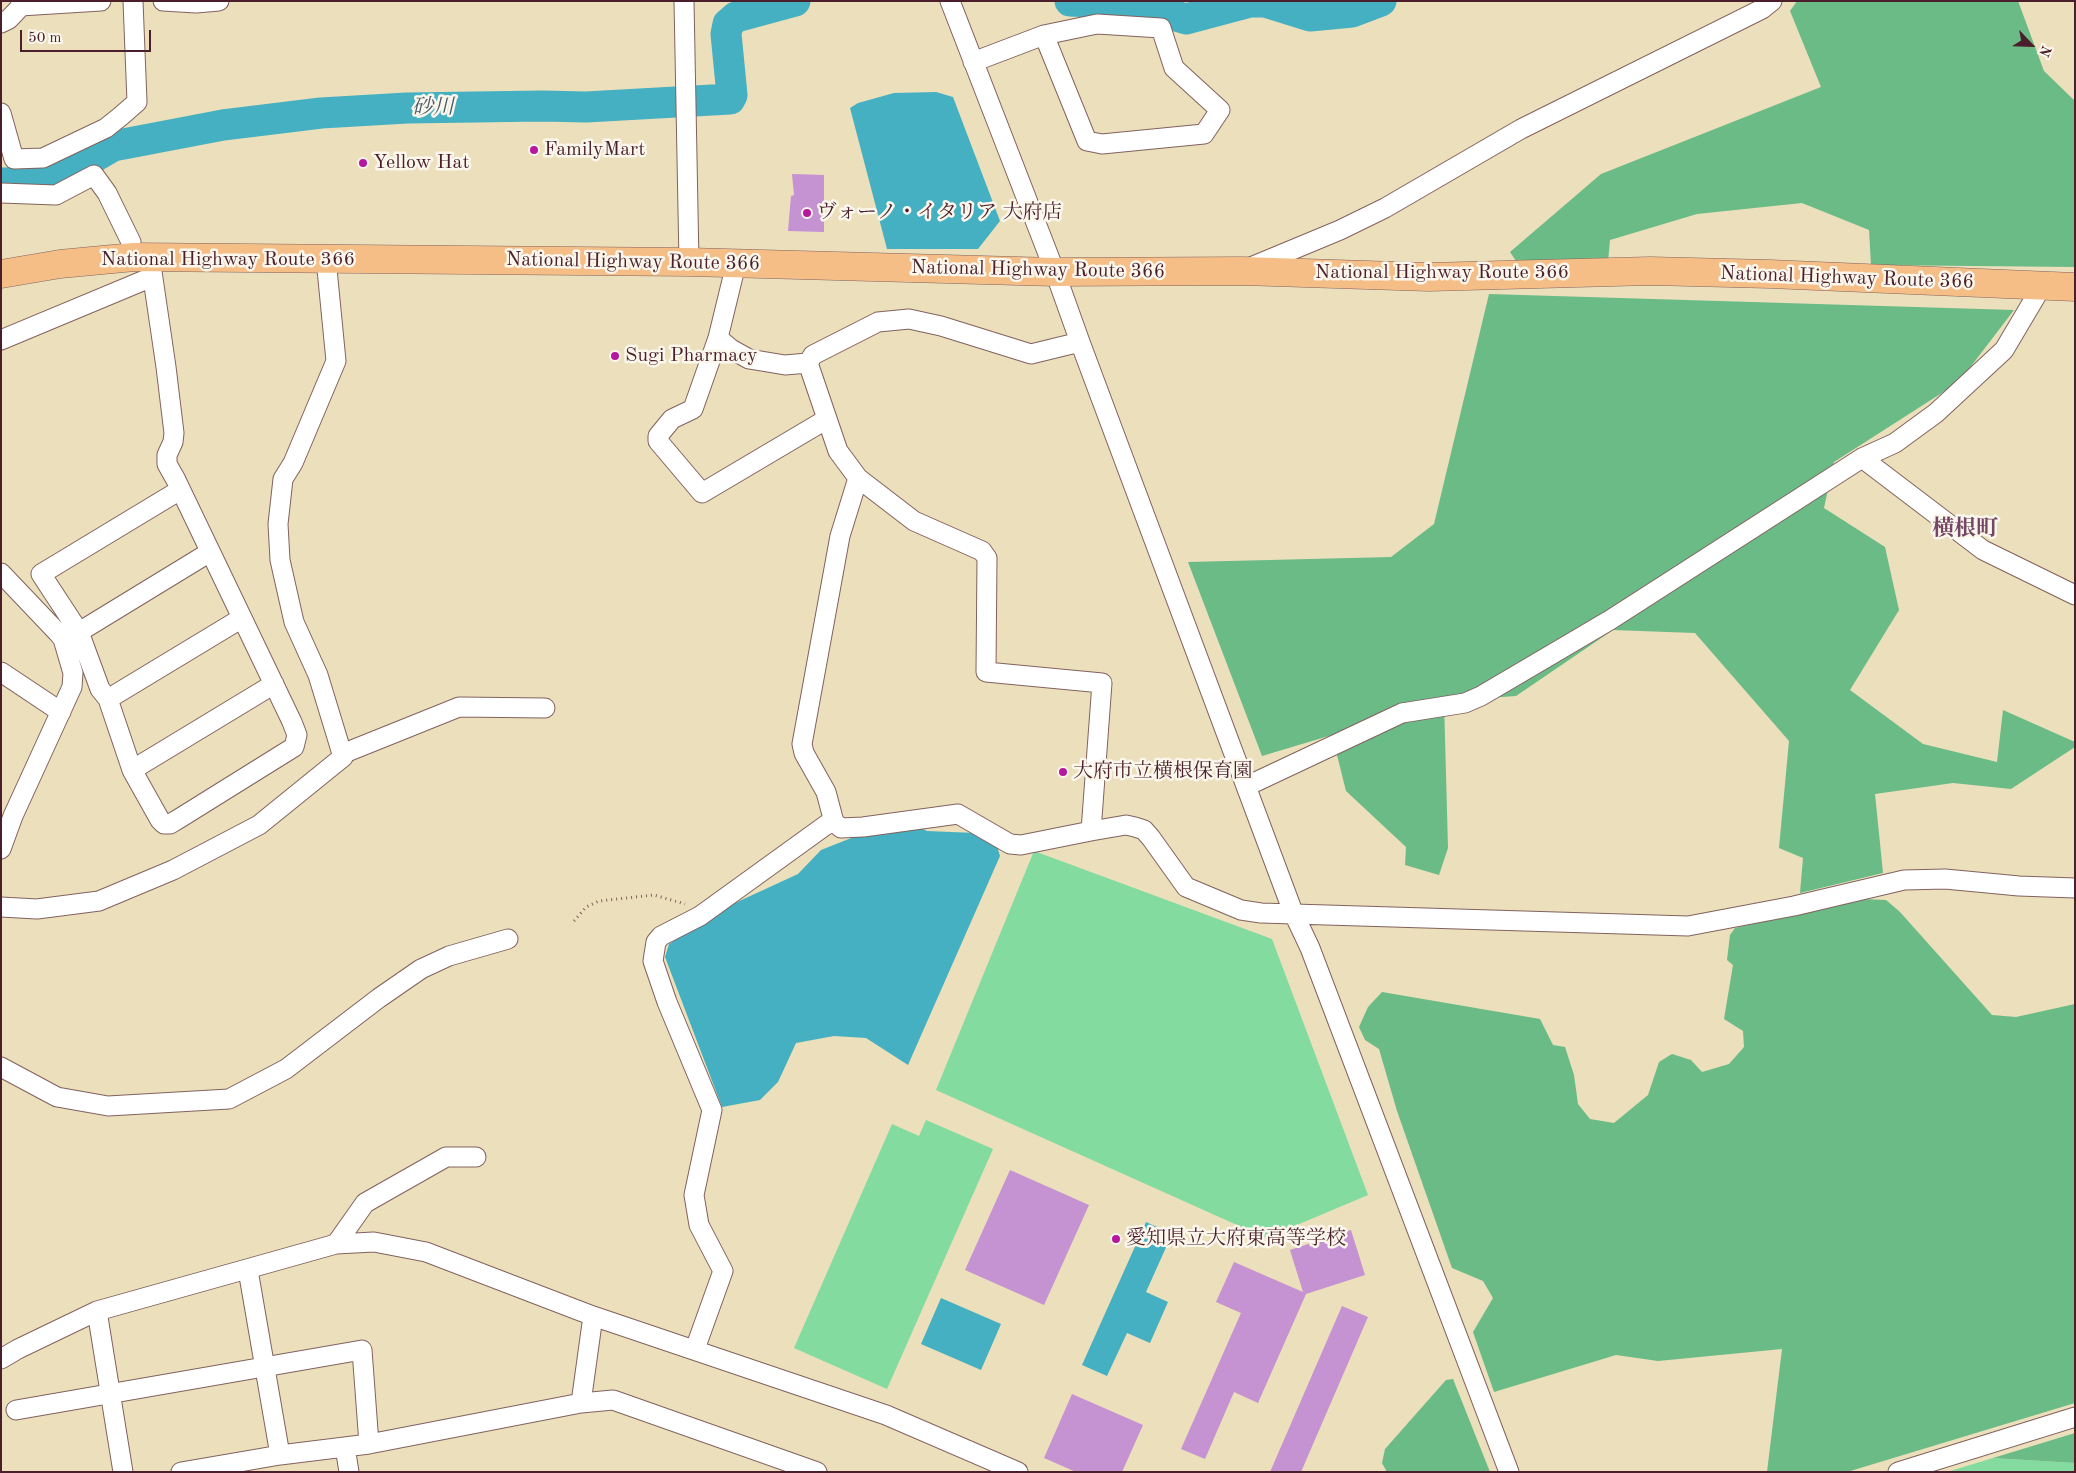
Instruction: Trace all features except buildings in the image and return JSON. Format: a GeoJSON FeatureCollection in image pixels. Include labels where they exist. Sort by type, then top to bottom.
{"type":"FeatureCollection","features":[{"type":"Feature","properties":{"kind":"highway","name":"National Highway Route 366"},"geometry":{"type":"LineString","coordinates":[[1,274],[60,264],[134,257],[144,259],[689,262],[1056,272],[1242,271],[1429,277],[1660,272],[1770,274],[2075,287]]}},
{"type":"Feature","properties":{"kind":"street"},"geometry":{"type":"LineString","coordinates":[[1,23],[10,19],[21,3],[101,1]]}},
{"type":"Feature","properties":{"kind":"street"},"geometry":{"type":"LineString","coordinates":[[1,113],[14,159],[43,158],[106,128],[121,116],[137,102],[133,1]]}},
{"type":"Feature","properties":{"kind":"street"},"geometry":{"type":"LineString","coordinates":[[163,1],[196,3],[220,1]]}},
{"type":"Feature","properties":{"kind":"street"},"geometry":{"type":"LineString","coordinates":[[684,1],[689,262]]}},
{"type":"Feature","properties":{"kind":"street"},"geometry":{"type":"LineString","coordinates":[[950,1],[1056,272],[1080,342],[1293,912],[1324,985],[1509,1472]]}},
{"type":"Feature","properties":{"kind":"street"},"geometry":{"type":"LineString","coordinates":[[1242,271],[1340,230],[1385,208],[1521,129],[1762,9],[1772,1]]}},
{"type":"Feature","properties":{"kind":"street"},"geometry":{"type":"LineString","coordinates":[[973,62],[1044,35],[1097,24],[1161,28],[1174,68],[1220,110],[1204,134],[1102,144],[1087,141],[1044,35]]}},
{"type":"Feature","properties":{"kind":"street"},"geometry":{"type":"LineString","coordinates":[[1,193],[56,195],[94,175],[107,193],[144,259],[166,367],[174,433],[173,442],[166,455],[167,464],[180,490],[274,684],[297,735],[294,747],[170,824],[164,824],[132,770],[108,699],[100,689],[79,632],[41,574],[180,490]]}},
{"type":"Feature","properties":{"kind":"street"},"geometry":{"type":"LineString","coordinates":[[1,340],[144,259]]}},
{"type":"Feature","properties":{"kind":"street"},"geometry":{"type":"LineString","coordinates":[[326,259],[336,361],[293,463],[283,479],[278,524],[280,560],[294,622],[318,675],[342,754]]}},
{"type":"Feature","properties":{"kind":"street"},"geometry":{"type":"LineString","coordinates":[[736,264],[718,338],[693,409],[672,419],[658,436],[658,441],[702,493],[827,418]]}},
{"type":"Feature","properties":{"kind":"street"},"geometry":{"type":"LineString","coordinates":[[1246,786],[1402,713],[1465,703],[1481,696],[1610,620],[1862,458],[1895,443],[1936,413],[2004,350],[2042,286]]}},
{"type":"Feature","properties":{"kind":"street"},"geometry":{"type":"LineString","coordinates":[[808,363],[813,355],[878,322],[908,319],[941,326],[1030,354],[1080,342]]}},
{"type":"Feature","properties":{"kind":"street"},"geometry":{"type":"LineString","coordinates":[[718,338],[731,349],[749,359],[785,364],[808,363]]}},
{"type":"Feature","properties":{"kind":"street"},"geometry":{"type":"LineString","coordinates":[[808,363],[838,451],[858,478],[914,521],[982,552],[987,558],[986,672],[1102,683],[1091,831]]}},
{"type":"Feature","properties":{"kind":"street"},"geometry":{"type":"LineString","coordinates":[[1862,458],[1983,550],[2075,595]]}},
{"type":"Feature","properties":{"kind":"street"},"geometry":{"type":"LineString","coordinates":[[858,478],[840,536],[802,744],[804,753],[826,792],[834,822],[840,828],[863,827],[958,814],[1010,844],[1021,845],[1126,825],[1144,830],[1179,879],[1190,888],[1241,910],[1261,913],[1293,912],[1688,926],[1794,906],[1904,880],[1945,879],[2019,886],[2075,888]]}},
{"type":"Feature","properties":{"kind":"street"},"geometry":{"type":"LineString","coordinates":[[79,632],[210,552]]}},
{"type":"Feature","properties":{"kind":"street"},"geometry":{"type":"LineString","coordinates":[[1,573],[63,640],[73,673],[72,687],[13,816],[1,849]]}},
{"type":"Feature","properties":{"kind":"street"},"geometry":{"type":"LineString","coordinates":[[108,699],[242,618]]}},
{"type":"Feature","properties":{"kind":"street"},"geometry":{"type":"LineString","coordinates":[[1,672],[61,712]]}},
{"type":"Feature","properties":{"kind":"street"},"geometry":{"type":"LineString","coordinates":[[132,770],[274,684]]}},
{"type":"Feature","properties":{"kind":"street"},"geometry":{"type":"LineString","coordinates":[[1,907],[37,909],[99,901],[173,870],[259,825],[342,756],[342,754],[459,707],[545,708]]}},
{"type":"Feature","properties":{"kind":"street"},"geometry":{"type":"LineString","coordinates":[[694,1350],[723,1271],[699,1225],[694,1195],[712,1110],[667,1002],[653,961],[655,947],[661,936],[684,926],[700,916],[826,825],[834,822]]}},
{"type":"Feature","properties":{"kind":"street"},"geometry":{"type":"LineString","coordinates":[[1,1067],[25,1082],[58,1097],[108,1106],[229,1099],[286,1069],[378,998],[421,970],[449,956],[508,940]]}},
{"type":"Feature","properties":{"kind":"street"},"geometry":{"type":"LineString","coordinates":[[336,1244],[365,1203],[446,1157],[476,1157]]}},
{"type":"Feature","properties":{"kind":"street"},"geometry":{"type":"LineString","coordinates":[[1,1359],[97,1311],[336,1244],[374,1242],[426,1252],[592,1316],[886,1415],[1018,1472]]}},
{"type":"Feature","properties":{"kind":"street"},"geometry":{"type":"LineString","coordinates":[[248,1270],[267,1366],[280,1455]]}},
{"type":"Feature","properties":{"kind":"street"},"geometry":{"type":"LineString","coordinates":[[97,1311],[123,1472]]}},
{"type":"Feature","properties":{"kind":"street"},"geometry":{"type":"LineString","coordinates":[[581,1403],[592,1316]]}},
{"type":"Feature","properties":{"kind":"street"},"geometry":{"type":"LineString","coordinates":[[16,1410],[362,1350],[369,1444]]}},
{"type":"Feature","properties":{"kind":"street"},"geometry":{"type":"LineString","coordinates":[[181,1472],[227,1468],[280,1455],[369,1444],[581,1403],[613,1400],[817,1472]]}},
{"type":"Feature","properties":{"kind":"street"},"geometry":{"type":"LineString","coordinates":[[1898,1472],[2075,1417]]}},
{"type":"Feature","properties":{"kind":"street"},"geometry":{"type":"LineString","coordinates":[[345,1447],[349,1472]]}},
{"type":"Feature","properties":{"kind":"path"},"geometry":{"type":"LineString","coordinates":[[574,921],[586,907],[599,901],[654,895],[687,905],[693,904]]}},
{"type":"Feature","properties":{"kind":"green space"},"geometry":{"type":"Polygon","coordinates":[[[1797,1],[2018,1],[2044,71],[2075,101],[2075,267],[1871,265],[1869,230],[1802,203],[1697,214],[1610,240],[1608,262],[1516,261],[1510,252],[1601,174],[1821,87],[1790,11],[1797,1]]]}},
{"type":"Feature","properties":{"kind":"green space"},"geometry":{"type":"Polygon","coordinates":[[[1489,294],[2014,310],[1959,382],[1834,462],[1824,508],[1885,547],[1899,610],[1850,690],[1923,744],[1997,762],[2003,710],[2075,742],[2075,747],[2011,789],[1953,783],[1875,794],[1883,873],[1800,893],[1803,858],[1779,848],[1789,741],[1695,633],[1613,630],[1516,696],[1444,701],[1448,848],[1439,875],[1405,865],[1406,847],[1346,791],[1332,735],[1262,756],[1188,562],[1391,557],[1434,524],[1489,294]]]}},
{"type":"Feature","properties":{"kind":"green space"},"geometry":{"type":"Polygon","coordinates":[[[1034,851],[1272,939],[1368,1195],[1266,1238],[936,1090],[1034,851]]]}},
{"type":"Feature","properties":{"kind":"green space"},"geometry":{"type":"Polygon","coordinates":[[[1863,899],[1886,900],[1900,912],[1992,1015],[2016,1017],[2075,1004],[2075,1403],[1847,1472],[1767,1472],[1782,1349],[1658,1361],[1616,1355],[1494,1392],[1473,1332],[1493,1298],[1483,1281],[1452,1268],[1397,1111],[1379,1049],[1365,1040],[1359,1027],[1368,1007],[1382,992],[1540,1019],[1553,1045],[1565,1047],[1574,1075],[1578,1104],[1590,1119],[1614,1123],[1648,1095],[1659,1062],[1672,1054],[1691,1060],[1702,1072],[1729,1064],[1744,1047],[1743,1031],[1724,1019],[1733,965],[1727,960],[1730,935],[1735,928],[1863,899]]]}},
{"type":"Feature","properties":{"kind":"green space"},"geometry":{"type":"Polygon","coordinates":[[[926,1120],[993,1149],[887,1389],[794,1348],[892,1124],[919,1136],[926,1120]]]}},
{"type":"Feature","properties":{"kind":"green space"},"geometry":{"type":"Polygon","coordinates":[[[1453,1379],[1490,1472],[1387,1472],[1382,1463],[1385,1449],[1446,1380],[1453,1379]]]}},
{"type":"Feature","properties":{"kind":"green space"},"geometry":{"type":"Polygon","coordinates":[[[2075,1433],[2075,1463],[1993,1458],[2075,1433]]]}},
{"type":"Feature","properties":{"kind":"green space"},"geometry":{"type":"Polygon","coordinates":[[[1993,1458],[2075,1463],[2075,1472],[1947,1472],[1993,1458]]]}},
{"type":"Feature","properties":{"kind":"water"},"geometry":{"type":"Polygon","coordinates":[[[936,92],[953,97],[1000,221],[978,249],[887,249],[850,108],[858,103],[894,93],[936,92]]]}},
{"type":"Feature","properties":{"kind":"water"},"geometry":{"type":"Polygon","coordinates":[[[921,828],[927,831],[976,833],[997,846],[1000,856],[908,1065],[866,1038],[834,1036],[796,1043],[778,1082],[760,1100],[722,1107],[665,957],[669,944],[722,909],[798,874],[821,850],[864,833],[921,828]]]}},
{"type":"Feature","properties":{"kind":"water"},"geometry":{"type":"Polygon","coordinates":[[[1146,1222],[1172,1234],[1146,1292],[1168,1302],[1150,1343],[1127,1333],[1107,1376],[1082,1365],[1146,1222]]]}},
{"type":"Feature","properties":{"kind":"water"},"geometry":{"type":"Polygon","coordinates":[[[941,1298],[1001,1324],[981,1370],[921,1344],[941,1298]]]}},
{"type":"Feature","properties":{"kind":"waterway","name":"砂川"},"geometry":{"type":"LineString","coordinates":[[1,183],[51,182],[113,146],[223,125],[321,113],[407,108],[586,107],[730,99],[732,95],[726,34],[728,24],[736,17],[795,1]]}},
{"type":"Feature","properties":{"kind":"waterway","name":"砂川"},"geometry":{"type":"LineString","coordinates":[[1070,1],[1136,4],[1186,19],[1250,2],[1265,2],[1310,16],[1352,12],[1381,1]]}},
{"type":"Feature","properties":{"kind":"place","name":"FamilyMart"},"geometry":{"type":"Point","coordinates":[534,150]}},
{"type":"Feature","properties":{"kind":"place","name":"Yellow Hat"},"geometry":{"type":"Point","coordinates":[363,163]}},
{"type":"Feature","properties":{"kind":"place","name":"ヴォーノ・イタリア 大府店"},"geometry":{"type":"Point","coordinates":[807,213]}},
{"type":"Feature","properties":{"kind":"place","name":"Sugi Pharmacy"},"geometry":{"type":"Point","coordinates":[615,356]}},
{"type":"Feature","properties":{"kind":"place","name":"大府市立横根保育園"},"geometry":{"type":"Point","coordinates":[1063,772]}},
{"type":"Feature","properties":{"kind":"place","name":"愛知県立大府東高等学校"},"geometry":{"type":"Point","coordinates":[1116,1239]}},
{"type":"Feature","properties":{"kind":"district","name":"横根町"},"geometry":{"type":"Point","coordinates":[1965,529]}}]}
